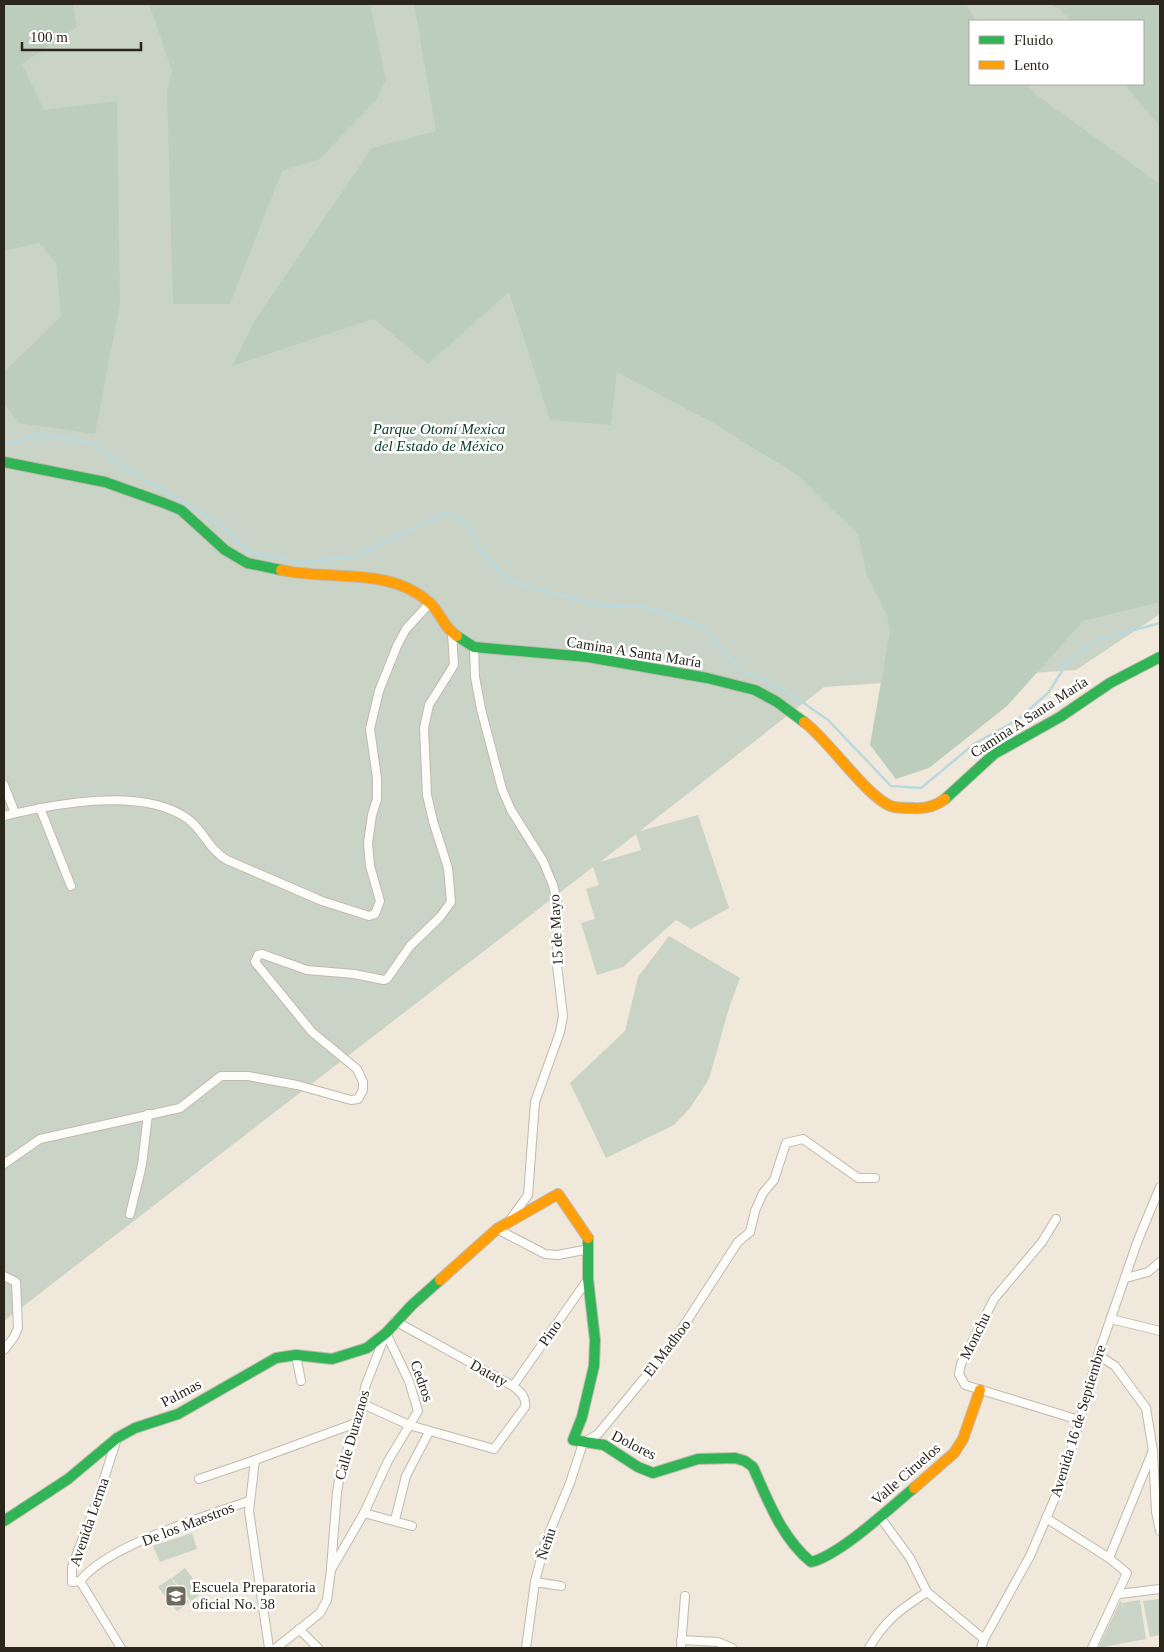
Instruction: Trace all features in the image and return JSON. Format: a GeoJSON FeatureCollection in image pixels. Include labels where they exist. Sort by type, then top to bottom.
{"type":"FeatureCollection","features":[{"type":"Feature","properties":{"kind":"street","name":"Camina A Santa María"},"geometry":{"type":"LineString","coordinates":[[4,462],[105,482],[181,510],[225,550],[247,563],[303,575],[374,578],[402,586],[430,603],[452,633],[474,647],[588,657],[707,678],[755,690],[777,702],[818,732],[882,801],[892,807],[911,810],[932,807],[945,800],[980,765],[994,754],[1020,738],[1040,730],[1110,683],[1160,657]]}},
{"type":"Feature","properties":{"kind":"street"},"geometry":{"type":"LineString","coordinates":[[4,816],[85,800],[139,802],[167,807],[192,822],[206,837],[214,852],[227,860],[322,901],[368,916],[375,914],[380,901],[370,866],[368,843],[378,778],[370,728],[379,691],[397,646],[406,629],[430,603]]}},
{"type":"Feature","properties":{"kind":"street"},"geometry":{"type":"LineString","coordinates":[[4,1164],[40,1140],[180,1108],[221,1076],[248,1076],[297,1085],[350,1100],[358,1099],[363,1090],[363,1082],[357,1069],[312,1032],[254,962],[258,955],[262,954],[307,970],[354,974],[384,980],[410,946],[440,917],[451,902],[448,868],[427,795],[424,728],[428,705],[454,665],[452,633]]}},
{"type":"Feature","properties":{"kind":"street","name":"15 de Mayo"},"geometry":{"type":"LineString","coordinates":[[474,647],[475,677],[481,709],[502,789],[511,810],[542,861],[554,885],[558,907],[557,965],[563,1016],[560,1032],[535,1102],[528,1195],[510,1220]]}},
{"type":"Feature","properties":{"kind":"street"},"geometry":{"type":"LineString","coordinates":[[4,785],[16,813]]}},
{"type":"Feature","properties":{"kind":"street"},"geometry":{"type":"LineString","coordinates":[[40,808],[71,886]]}},
{"type":"Feature","properties":{"kind":"street"},"geometry":{"type":"LineString","coordinates":[[130,1214],[142,1165],[148,1114]]}},
{"type":"Feature","properties":{"kind":"street","name":"El Madhoo"},"geometry":{"type":"LineString","coordinates":[[582,1443],[598,1434],[670,1347],[738,1242],[752,1229],[754,1214],[760,1197],[774,1180],[783,1147],[790,1141],[802,1138],[858,1178],[874,1178]]}},
{"type":"Feature","properties":{"kind":"street","name":"Avenida 16 de Septiembre"},"geometry":{"type":"LineString","coordinates":[[981,1648],[984,1639],[1030,1556],[1063,1479],[1098,1355],[1138,1240],[1160,1188]]}},
{"type":"Feature","properties":{"kind":"street"},"geometry":{"type":"LineString","coordinates":[[386,1333],[395,1321],[497,1229],[558,1194],[588,1236],[588,1279],[595,1353],[582,1418],[573,1440],[582,1443]]}},
{"type":"Feature","properties":{"kind":"street","name":"Monchu"},"geometry":{"type":"LineString","coordinates":[[1056,1219],[1042,1242],[994,1299],[961,1364],[959,1374],[962,1382],[980,1390],[1079,1420]]}},
{"type":"Feature","properties":{"kind":"street"},"geometry":{"type":"LineString","coordinates":[[497,1229],[545,1254],[558,1255],[589,1249]]}},
{"type":"Feature","properties":{"kind":"street"},"geometry":{"type":"LineString","coordinates":[[1126,1278],[1148,1272],[1160,1262]]}},
{"type":"Feature","properties":{"kind":"street"},"geometry":{"type":"LineString","coordinates":[[4,1276],[16,1282],[18,1302],[16,1332],[4,1350]]}},
{"type":"Feature","properties":{"kind":"street","name":"Pino"},"geometry":{"type":"LineString","coordinates":[[513,1386],[588,1279]]}},
{"type":"Feature","properties":{"kind":"street"},"geometry":{"type":"LineString","coordinates":[[1111,1319],[1160,1331]]}},
{"type":"Feature","properties":{"kind":"street","name":"Dataty"},"geometry":{"type":"LineString","coordinates":[[395,1321],[513,1386],[526,1400],[526,1407],[494,1449],[428,1432]]}},
{"type":"Feature","properties":{"kind":"street","name":"Palmas"},"geometry":{"type":"LineString","coordinates":[[4,1521],[68,1479],[117,1438],[135,1428],[178,1414],[276,1358],[296,1355],[325,1360],[338,1358],[367,1348],[386,1333]]}},
{"type":"Feature","properties":{"kind":"street","name":"Calle Duraznos"},"geometry":{"type":"LineString","coordinates":[[331,1570],[337,1492],[363,1404],[365,1387],[386,1333]]}},
{"type":"Feature","properties":{"kind":"street","name":"Cedros"},"geometry":{"type":"LineString","coordinates":[[276,1648],[320,1613],[325,1606],[331,1570],[364,1513],[372,1492],[418,1411],[417,1404],[386,1333]]}},
{"type":"Feature","properties":{"kind":"street"},"geometry":{"type":"LineString","coordinates":[[296,1355],[301,1381]]}},
{"type":"Feature","properties":{"kind":"street"},"geometry":{"type":"LineString","coordinates":[[1098,1355],[1115,1366],[1146,1408],[1153,1451],[1156,1512],[1160,1531]]}},
{"type":"Feature","properties":{"kind":"street","name":"Valle Ciruelos"},"geometry":{"type":"LineString","coordinates":[[822,1559],[880,1517],[954,1453],[963,1439],[980,1390]]}},
{"type":"Feature","properties":{"kind":"street"},"geometry":{"type":"LineString","coordinates":[[363,1404],[428,1432],[406,1476],[396,1520]]}},
{"type":"Feature","properties":{"kind":"street"},"geometry":{"type":"LineString","coordinates":[[199,1479],[356,1423]]}},
{"type":"Feature","properties":{"kind":"street","name":"Avenida Lerma"},"geometry":{"type":"LineString","coordinates":[[117,1438],[72,1567],[72,1582],[80,1582],[121,1648]]}},
{"type":"Feature","properties":{"kind":"street","name":"Dolores"},"geometry":{"type":"LineString","coordinates":[[582,1443],[604,1445],[638,1467],[653,1473],[698,1459],[735,1458],[745,1461],[753,1467],[770,1508],[800,1552],[811,1562],[822,1559]]}},
{"type":"Feature","properties":{"kind":"street","name":"Ñeñu"},"geometry":{"type":"LineString","coordinates":[[526,1648],[535,1582],[545,1543],[570,1483],[582,1443]]}},
{"type":"Feature","properties":{"kind":"street"},"geometry":{"type":"LineString","coordinates":[[1109,1558],[1153,1451]]}},
{"type":"Feature","properties":{"kind":"street"},"geometry":{"type":"LineString","coordinates":[[249,1501],[255,1460]]}},
{"type":"Feature","properties":{"kind":"street","name":"De los Maestros"},"geometry":{"type":"LineString","coordinates":[[80,1582],[91,1568],[130,1546],[249,1501],[269,1648]]}},
{"type":"Feature","properties":{"kind":"street"},"geometry":{"type":"LineString","coordinates":[[364,1513],[396,1520],[412,1526]]}},
{"type":"Feature","properties":{"kind":"street"},"geometry":{"type":"LineString","coordinates":[[880,1517],[910,1558],[927,1592],[984,1639]]}},
{"type":"Feature","properties":{"kind":"street"},"geometry":{"type":"LineString","coordinates":[[1046,1518],[1109,1558],[1127,1573],[1119,1594],[1092,1648]]}},
{"type":"Feature","properties":{"kind":"street"},"geometry":{"type":"LineString","coordinates":[[535,1582],[561,1586]]}},
{"type":"Feature","properties":{"kind":"street"},"geometry":{"type":"LineString","coordinates":[[1119,1594],[1160,1589]]}},
{"type":"Feature","properties":{"kind":"street"},"geometry":{"type":"LineString","coordinates":[[869,1648],[895,1613],[927,1592]]}},
{"type":"Feature","properties":{"kind":"street"},"geometry":{"type":"LineString","coordinates":[[685,1596],[681,1644],[718,1642],[732,1648]]}},
{"type":"Feature","properties":{"kind":"street"},"geometry":{"type":"LineString","coordinates":[[300,1629],[318,1648]]}},
{"type":"Feature","properties":{"kind":"green space","name":"Parque Otomí Mexica del Estado de México"},"geometry":{"type":"Polygon","coordinates":[[[4,4],[1160,4],[1160,614],[1076,670],[824,687],[640,831],[698,815],[729,908],[691,929],[676,920],[623,967],[597,975],[581,923],[595,919],[586,889],[599,885],[593,867],[4,1321],[4,4]],[[636,834],[600,862],[641,850],[636,834]]]}},
{"type":"Feature","properties":{"kind":"green space"},"geometry":{"type":"Polygon","coordinates":[[[4,4],[73,4],[77,27],[22,64],[44,110],[117,101],[120,304],[95,434],[19,423],[4,403],[4,372],[61,316],[56,263],[39,243],[4,251],[4,4]]]}},
{"type":"Feature","properties":{"kind":"green space"},"geometry":{"type":"Polygon","coordinates":[[[149,4],[370,4],[386,80],[376,100],[320,159],[282,171],[230,304],[173,304],[167,91],[172,71],[149,4]]]}},
{"type":"Feature","properties":{"kind":"green space"},"geometry":{"type":"Polygon","coordinates":[[[414,4],[966,4],[975,20],[969,20],[969,85],[1028,85],[1035,94],[1160,184],[1160,602],[1083,621],[1007,706],[929,768],[896,779],[870,745],[890,631],[887,615],[867,576],[858,534],[797,475],[713,423],[617,372],[611,425],[550,420],[509,292],[428,364],[374,319],[232,366],[255,320],[372,148],[436,131],[414,4]]]}},
{"type":"Feature","properties":{"kind":"green space"},"geometry":{"type":"Polygon","coordinates":[[[1049,4],[1160,4],[1160,127],[1125,85],[1144,85],[1144,20],[1070,20],[1061,10],[1049,4]]]}},
{"type":"Feature","properties":{"kind":"green space"},"geometry":{"type":"Polygon","coordinates":[[[669,936],[740,978],[729,1008],[709,1079],[690,1108],[674,1125],[606,1158],[570,1083],[625,1031],[638,977],[669,936]]]}},
{"type":"Feature","properties":{"kind":"green space"},"geometry":{"type":"Polygon","coordinates":[[[192,1533],[197,1549],[160,1562],[153,1546],[192,1533]]]}},
{"type":"Feature","properties":{"kind":"green space"},"geometry":{"type":"Polygon","coordinates":[[[185,1568],[203,1592],[191,1601],[172,1578],[185,1568]]]}},
{"type":"Feature","properties":{"kind":"green space"},"geometry":{"type":"Polygon","coordinates":[[[171,1578],[189,1602],[177,1611],[158,1587],[171,1578]]]}},
{"type":"Feature","properties":{"kind":"green space"},"geometry":{"type":"Polygon","coordinates":[[[1159,1599],[1160,1635],[1150,1637],[1143,1601],[1159,1599]]]}},
{"type":"Feature","properties":{"kind":"green space"},"geometry":{"type":"Polygon","coordinates":[[[1121,1600],[1123,1612],[1122,1603],[1140,1600],[1146,1639],[1098,1648],[1121,1600]]]}},
{"type":"Feature","properties":{"kind":"waterway"},"geometry":{"type":"LineString","coordinates":[[4,442],[18,443],[35,434],[92,443],[130,471],[222,525],[249,552],[300,562],[352,557],[447,513],[467,524],[483,554],[511,582],[598,605],[644,607],[701,626],[742,671],[785,690],[828,720],[891,786],[921,788],[974,744],[1017,720],[1048,693],[1068,662],[1094,641],[1160,623]]}},
{"type":"Feature","properties":{"kind":"traffic: fast"},"geometry":{"type":"LineString","coordinates":[[4,462],[105,482],[164,503],[181,510],[225,550],[247,563],[281,570]]}},
{"type":"Feature","properties":{"kind":"traffic: fast"},"geometry":{"type":"LineString","coordinates":[[457,636],[474,647],[588,657],[707,678],[755,690],[777,702],[804,722]]}},
{"type":"Feature","properties":{"kind":"traffic: fast"},"geometry":{"type":"LineString","coordinates":[[945,799],[994,754],[1060,717],[1110,683],[1160,657]]}},
{"type":"Feature","properties":{"kind":"traffic: fast"},"geometry":{"type":"LineString","coordinates":[[588,1238],[588,1279],[595,1340],[594,1366],[582,1417],[573,1440],[604,1445],[638,1467],[653,1473],[698,1459],[735,1458],[745,1461],[753,1467],[770,1506],[784,1530],[792,1542],[811,1562],[823,1558],[850,1541],[914,1488]]}},
{"type":"Feature","properties":{"kind":"traffic: fast"},"geometry":{"type":"LineString","coordinates":[[4,1521],[68,1479],[117,1438],[135,1428],[178,1414],[276,1358],[296,1355],[332,1359],[367,1348],[386,1333],[412,1305],[440,1280]]}},
{"type":"Feature","properties":{"kind":"traffic: slow"},"geometry":{"type":"LineString","coordinates":[[281,570],[378,579],[396,584],[414,591],[430,603],[449,629],[457,636]]}},
{"type":"Feature","properties":{"kind":"traffic: slow"},"geometry":{"type":"LineString","coordinates":[[804,722],[862,783],[884,803],[894,807],[922,808],[934,805],[945,799]]}},
{"type":"Feature","properties":{"kind":"traffic: slow"},"geometry":{"type":"LineString","coordinates":[[440,1280],[497,1229],[558,1194],[588,1238]]}},
{"type":"Feature","properties":{"kind":"traffic: slow"},"geometry":{"type":"LineString","coordinates":[[914,1488],[954,1453],[963,1439],[980,1390]]}},
{"type":"Feature","properties":{"kind":"place","name":"Escuela Preparatoria oficial No. 38"},"geometry":{"type":"Point","coordinates":[176,1596]}}]}
